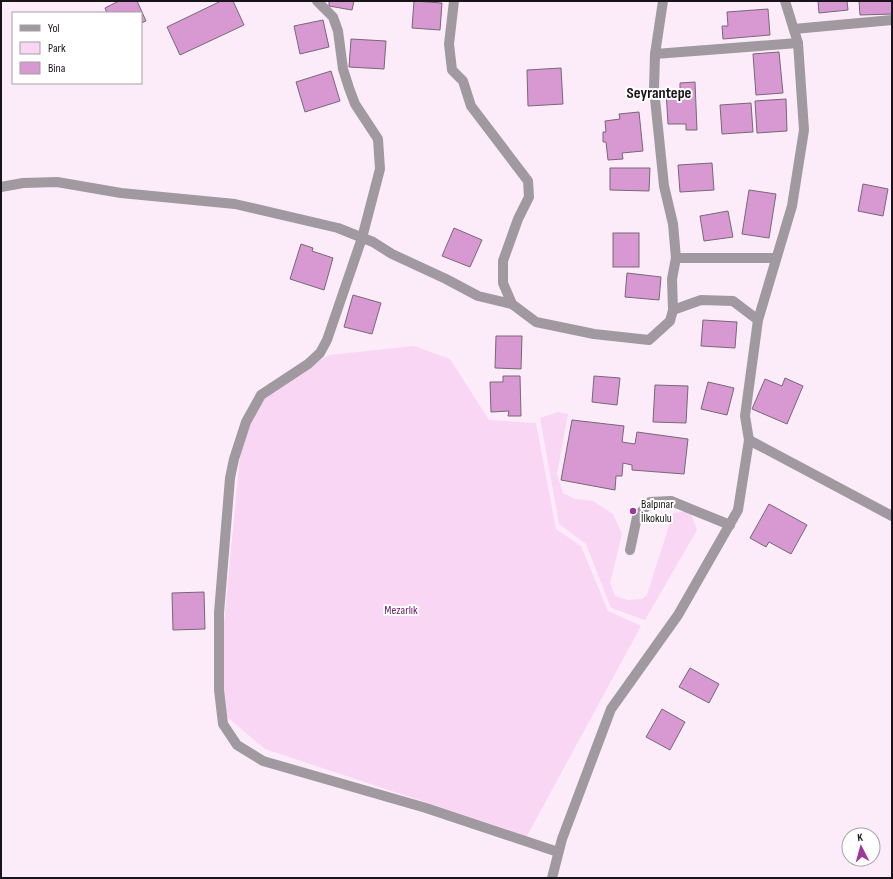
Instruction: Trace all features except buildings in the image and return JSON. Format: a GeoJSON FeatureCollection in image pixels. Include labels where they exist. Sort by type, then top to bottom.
{"type":"FeatureCollection","features":[{"type":"Feature","properties":{"kind":"street"},"geometry":{"type":"LineString","coordinates":[[317,1],[333,17],[338,31],[344,70],[349,88],[355,104],[378,139],[380,169],[362,238],[327,340],[320,353],[308,364],[261,395],[246,422],[237,447],[230,478],[219,613],[219,690],[223,724],[237,745],[263,761],[426,808],[558,852]]}},
{"type":"Feature","properties":{"kind":"street"},"geometry":{"type":"LineString","coordinates":[[454,1],[449,44],[452,70],[463,81],[471,106],[528,181],[529,196],[518,219],[503,261],[503,283],[512,304]]}},
{"type":"Feature","properties":{"kind":"street"},"geometry":{"type":"LineString","coordinates":[[1,187],[23,183],[57,182],[121,193],[235,204],[338,228],[373,242],[392,254],[446,279],[478,296],[512,304],[536,322],[594,334],[648,340],[670,320],[673,310],[672,279],[676,258],[673,224],[664,186],[654,89],[655,54],[663,1]]}},
{"type":"Feature","properties":{"kind":"street"},"geometry":{"type":"LineString","coordinates":[[552,878],[562,839],[611,709],[678,615],[738,510],[749,440],[745,416],[758,320],[775,258],[792,206],[804,130],[798,42],[785,1]]}},
{"type":"Feature","properties":{"kind":"street"},"geometry":{"type":"LineString","coordinates":[[794,29],[892,20]]}},
{"type":"Feature","properties":{"kind":"street"},"geometry":{"type":"LineString","coordinates":[[655,54],[798,42]]}},
{"type":"Feature","properties":{"kind":"street"},"geometry":{"type":"LineString","coordinates":[[676,258],[775,258]]}},
{"type":"Feature","properties":{"kind":"street"},"geometry":{"type":"LineString","coordinates":[[673,310],[701,300],[733,301],[758,320]]}},
{"type":"Feature","properties":{"kind":"street"},"geometry":{"type":"LineString","coordinates":[[749,440],[892,516]]}},
{"type":"Feature","properties":{"kind":"street"},"geometry":{"type":"LineString","coordinates":[[630,550],[637,517],[650,502],[671,501],[730,525]]}},
{"type":"Feature","properties":{"kind":"green space","name":"Mezarlık"},"geometry":{"type":"Polygon","coordinates":[[[414,346],[450,359],[489,420],[536,423],[556,529],[581,546],[608,611],[641,626],[527,836],[265,749],[226,716],[220,666],[240,455],[258,401],[329,355],[414,346]]]}},
{"type":"Feature","properties":{"kind":"green space"},"geometry":{"type":"Polygon","coordinates":[[[558,412],[568,414],[557,474],[563,493],[575,499],[593,501],[613,514],[622,534],[610,583],[615,596],[628,600],[642,599],[647,595],[673,513],[685,511],[691,513],[697,530],[645,620],[611,608],[586,544],[559,524],[540,418],[558,412]]]}},
{"type":"Feature","properties":{"kind":"place","name":"Balpınar İlkokulu"},"geometry":{"type":"Point","coordinates":[633,511]}},
{"type":"Feature","properties":{"kind":"district","name":"Seyrantepe"},"geometry":{"type":"Point","coordinates":[659,92]}}]}
